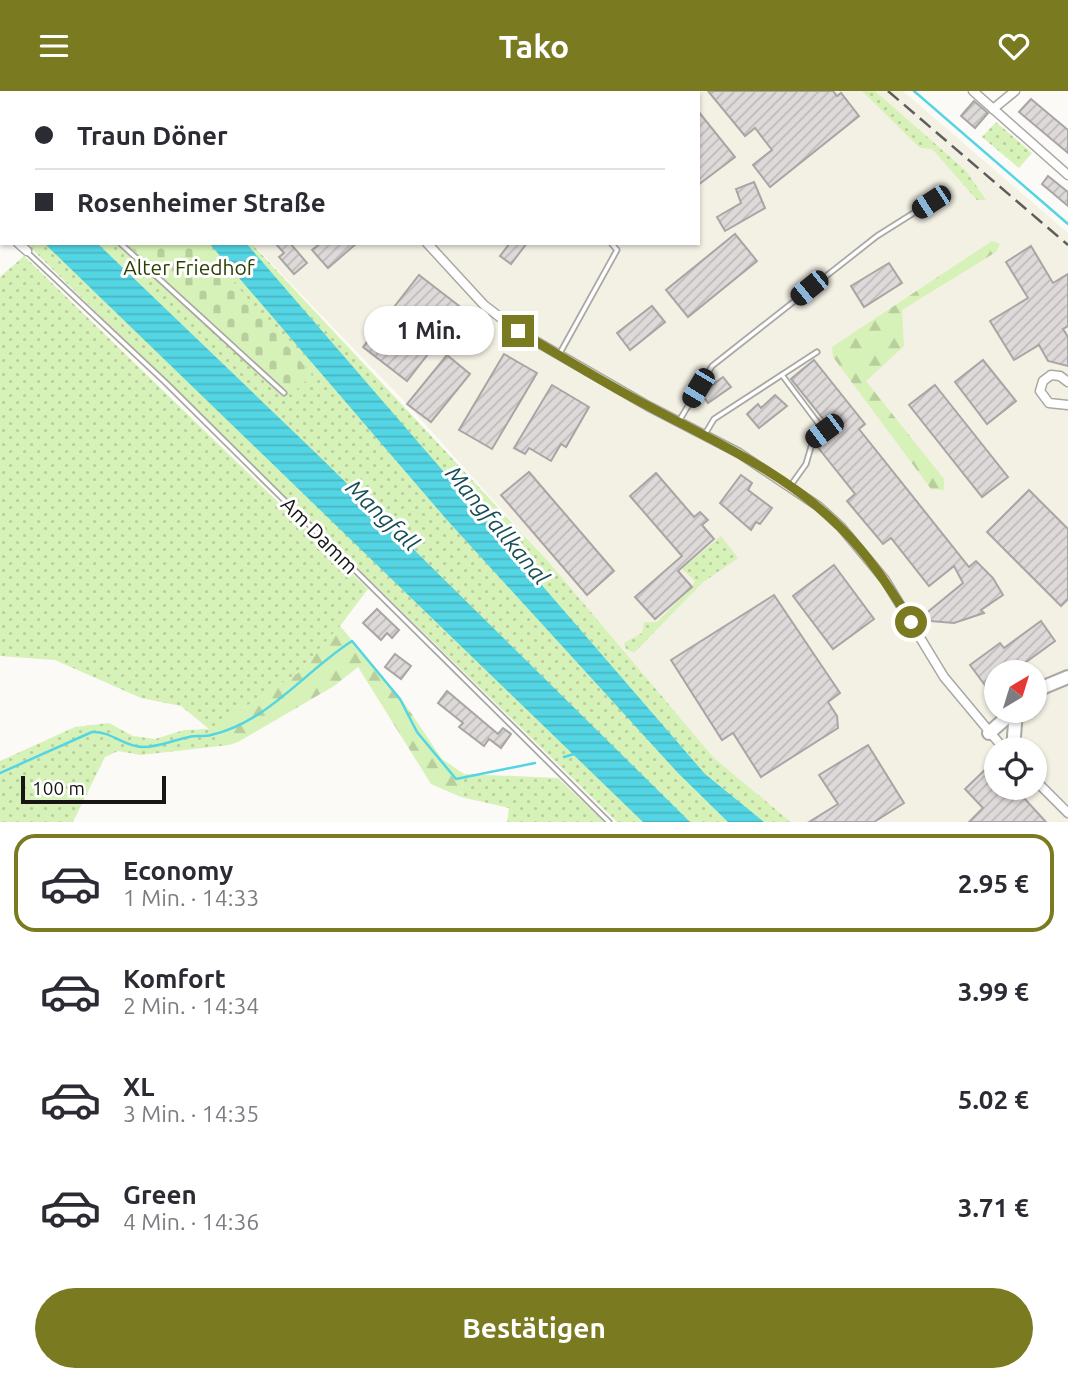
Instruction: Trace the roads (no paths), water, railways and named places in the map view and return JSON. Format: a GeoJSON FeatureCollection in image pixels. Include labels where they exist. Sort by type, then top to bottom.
{"type":"FeatureCollection","features":[{"type":"Feature","properties":{"kind":"highway"},"geometry":{"type":"LineString","coordinates":[[1047,687],[1063,678]]}},
{"type":"Feature","properties":{"kind":"highway"},"geometry":{"type":"LineString","coordinates":[[989,733],[1001,723]]}},
{"type":"Feature","properties":{"kind":"street"},"geometry":{"type":"LineString","coordinates":[[973,91],[1068,175]]}},
{"type":"Feature","properties":{"kind":"street"},"geometry":{"type":"LineString","coordinates":[[993,109],[1015,91]]}},
{"type":"Feature","properties":{"kind":"street"},"geometry":{"type":"LineString","coordinates":[[20,245],[27,251]]}},
{"type":"Feature","properties":{"kind":"street"},"geometry":{"type":"LineString","coordinates":[[429,245],[500,319],[791,485],[841,527],[885,580],[944,677],[993,737]]}},
{"type":"Feature","properties":{"kind":"street"},"geometry":{"type":"LineString","coordinates":[[1068,382],[1060,376],[1051,375],[1043,381],[1040,391],[1049,403],[1068,405]]}},
{"type":"Feature","properties":{"kind":"street"},"geometry":{"type":"LineString","coordinates":[[1047,792],[1068,813]]}},
{"type":"Feature","properties":{"kind":"lane"},"geometry":{"type":"LineString","coordinates":[[679,421],[712,366],[877,236],[939,197]]}},
{"type":"Feature","properties":{"kind":"lane"},"geometry":{"type":"LineString","coordinates":[[122,245],[284,393]]}},
{"type":"Feature","properties":{"kind":"lane"},"geometry":{"type":"LineString","coordinates":[[559,355],[617,250],[613,245]]}},
{"type":"Feature","properties":{"kind":"lane","name":"Am Damm"},"geometry":{"type":"LineString","coordinates":[[27,251],[166,381],[609,822]]}},
{"type":"Feature","properties":{"kind":"lane"},"geometry":{"type":"LineString","coordinates":[[705,434],[714,419],[817,352]]}},
{"type":"Feature","properties":{"kind":"lane"},"geometry":{"type":"LineString","coordinates":[[782,375],[824,431],[813,440],[806,464],[791,485]]}},
{"type":"Feature","properties":{"kind":"water"},"geometry":{"type":"Polygon","coordinates":[[[46,245],[99,245],[321,458],[690,822],[643,822],[46,245]]]}},
{"type":"Feature","properties":{"kind":"water"},"geometry":{"type":"Polygon","coordinates":[[[211,245],[248,245],[705,774],[764,822],[728,822],[678,773],[447,520],[211,245]]]}},
{"type":"Feature","properties":{"kind":"waterway"},"geometry":{"type":"LineString","coordinates":[[914,91],[1068,224]]}},
{"type":"Feature","properties":{"kind":"waterway"},"geometry":{"type":"LineString","coordinates":[[0,773],[92,732],[143,747],[192,736],[208,736],[231,728],[268,707],[352,641],[400,699],[417,732],[456,779],[535,763]]}},
{"type":"Feature","properties":{"kind":"waterway"},"geometry":{"type":"LineString","coordinates":[[564,757],[574,754]]}},
{"type":"Feature","properties":{"kind":"railway"},"geometry":{"type":"LineString","coordinates":[[888,91],[1068,245]]}},
{"type":"Feature","properties":{"kind":"park label","name":"Alter Friedhof"},"geometry":{"type":"Point","coordinates":[189,267]}},
{"type":"Feature","properties":{"kind":"water label","name":"Mangfall"},"geometry":{"type":"Point","coordinates":[383,515]}},
{"type":"Feature","properties":{"kind":"water label","name":"Mangfallkanal"},"geometry":{"type":"Point","coordinates":[498,525]}}]}
